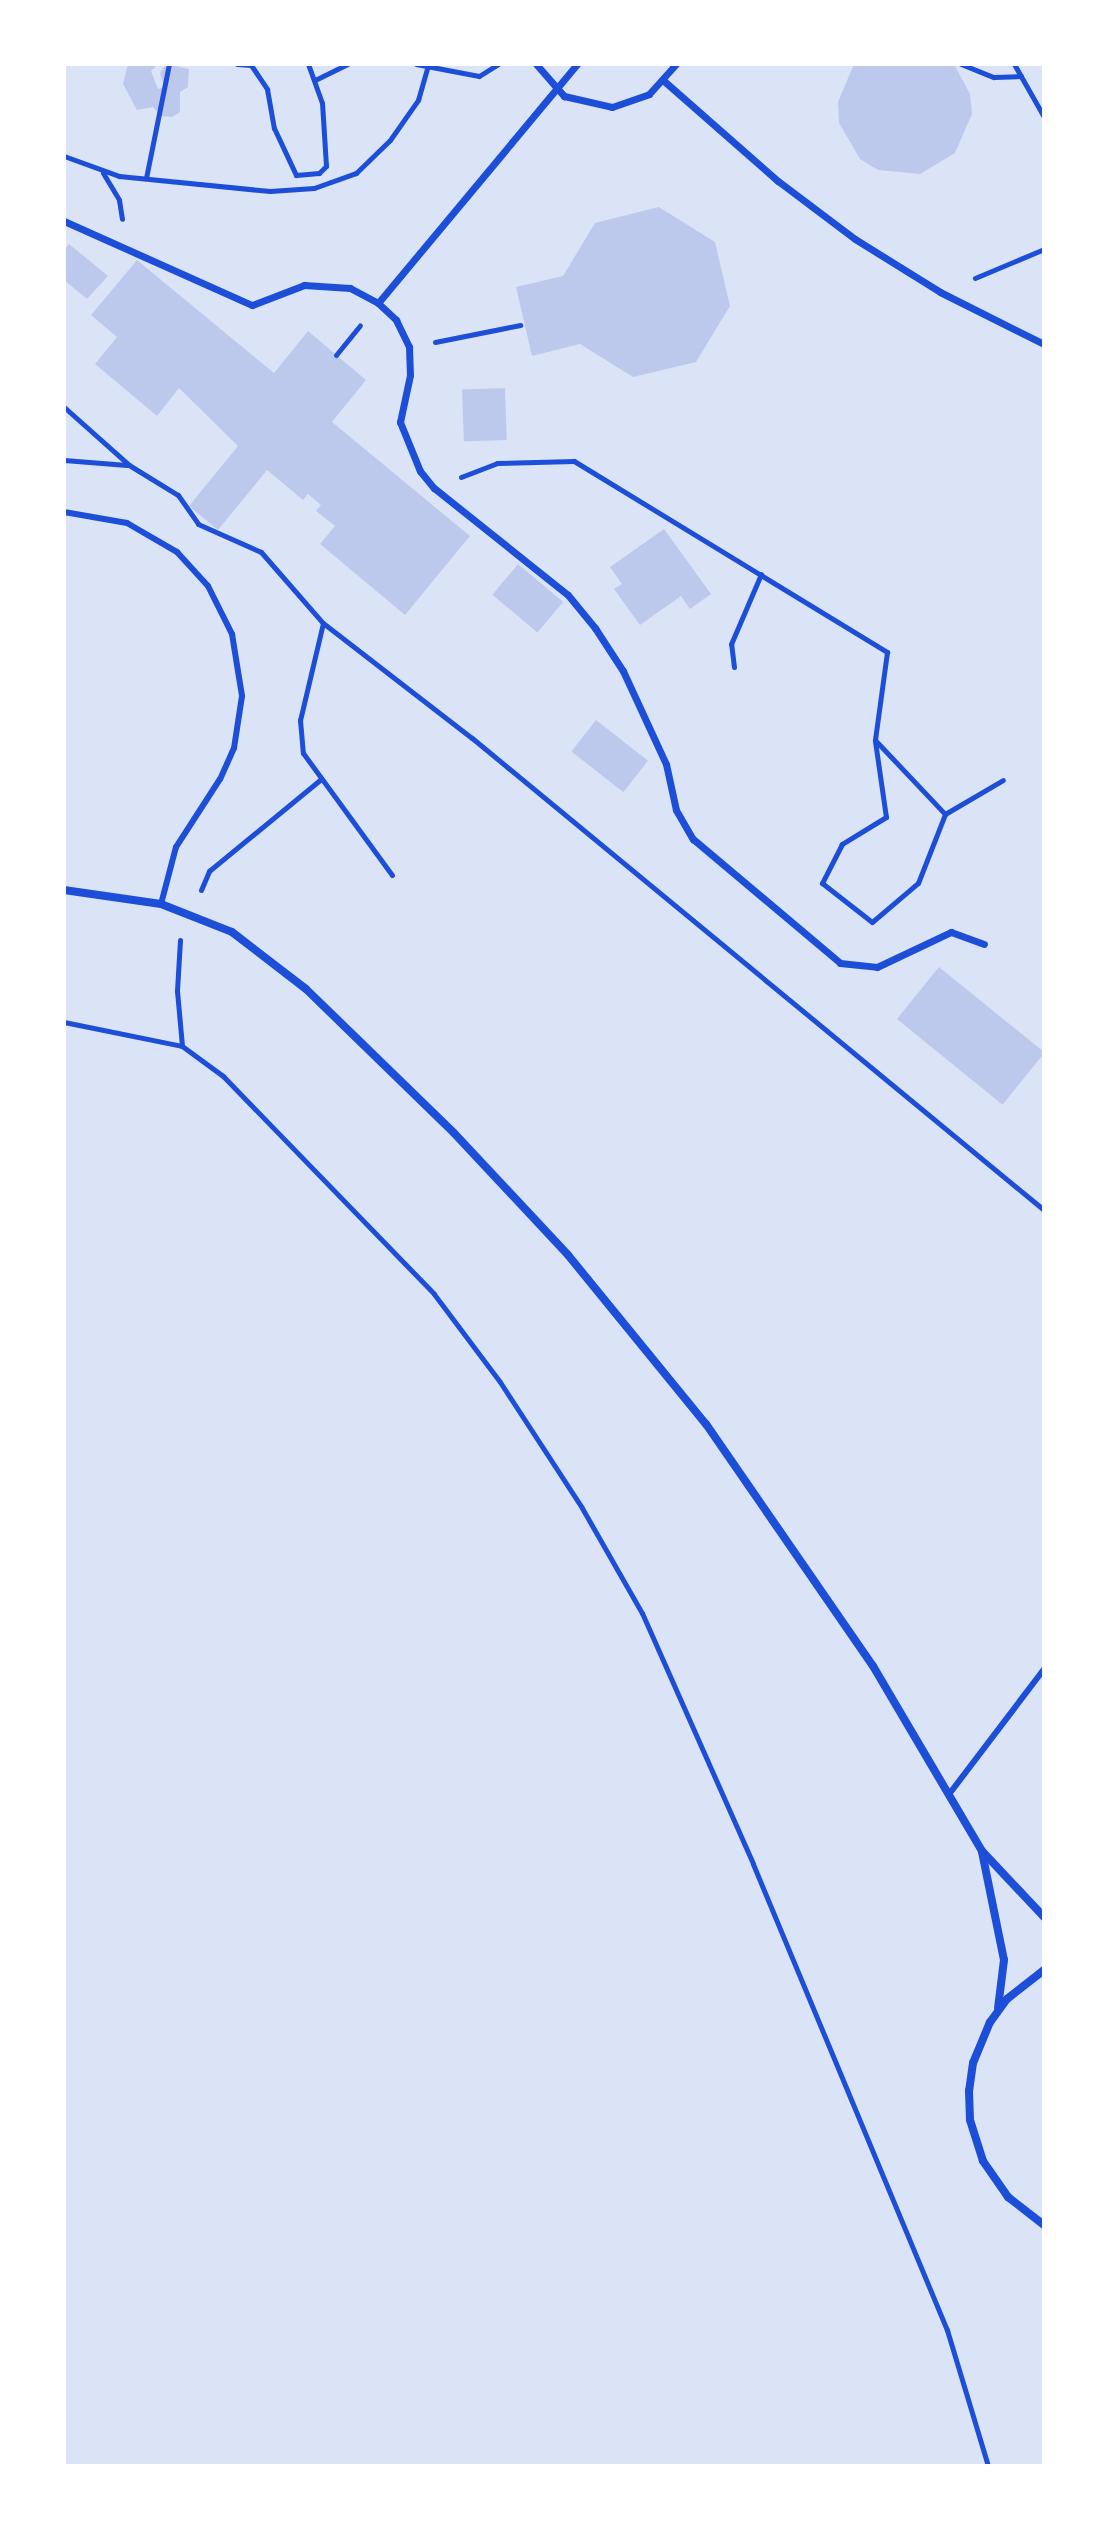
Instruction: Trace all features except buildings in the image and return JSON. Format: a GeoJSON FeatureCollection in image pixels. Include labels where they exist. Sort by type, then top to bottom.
{"type":"FeatureCollection","features":[{"type":"Feature","properties":{"kind":"street"},"geometry":{"type":"LineString","coordinates":[[536,64],[556,90],[583,104],[612,107],[641,99],[664,81],[676,64]]}},
{"type":"Feature","properties":{"kind":"street"},"geometry":{"type":"LineString","coordinates":[[378,303],[577,64]]}},
{"type":"Feature","properties":{"kind":"street"},"geometry":{"type":"LineString","coordinates":[[664,81],[836,225],[940,292],[1044,344]]}},
{"type":"Feature","properties":{"kind":"street"},"geometry":{"type":"LineString","coordinates":[[64,221],[252,305],[304,285],[350,288],[378,303],[396,320],[409,347],[410,375],[400,422],[434,488],[580,608],[623,671],[666,764],[674,805],[685,828],[840,963],[864,968],[889,963],[951,932],[984,944]]}},
{"type":"Feature","properties":{"kind":"street"},"geometry":{"type":"LineString","coordinates":[[64,890],[161,904],[191,913],[249,943],[362,1040],[568,1255],[706,1424],[806,1562],[950,1793],[982,1851],[1044,1917]]}},
{"type":"Feature","properties":{"kind":"street"},"geometry":{"type":"LineString","coordinates":[[982,1851],[1004,1960],[998,2011],[973,2063],[970,2120],[990,2174],[1044,2234]]}},
{"type":"Feature","properties":{"kind":"street"},"geometry":{"type":"LineString","coordinates":[[998,2011],[1044,1970]]}},
{"type":"Feature","properties":{"kind":"street"},"geometry":{"type":"LineString","coordinates":[[1030,2215],[1044,2225]]}},
{"type":"Feature","properties":{"kind":"lane"},"geometry":{"type":"LineString","coordinates":[[64,512],[127,523],[177,552],[208,586],[232,634],[242,696],[234,748],[176,847],[161,904]]}},
{"type":"Feature","properties":{"kind":"lane"},"geometry":{"type":"LineString","coordinates":[[950,1793],[1044,1669]]}},
{"type":"Feature","properties":{"kind":"path"},"geometry":{"type":"LineString","coordinates":[[146,178],[169,64]]}},
{"type":"Feature","properties":{"kind":"path"},"geometry":{"type":"LineString","coordinates":[[237,64],[251,65],[267,89],[274,128],[296,175],[319,173],[326,166],[316,79],[308,64]]}},
{"type":"Feature","properties":{"kind":"path"},"geometry":{"type":"LineString","coordinates":[[316,79],[348,64]]}},
{"type":"Feature","properties":{"kind":"path"},"geometry":{"type":"LineString","coordinates":[[416,64],[485,76],[498,64]]}},
{"type":"Feature","properties":{"kind":"path"},"geometry":{"type":"LineString","coordinates":[[961,64],[994,77],[1021,76]]}},
{"type":"Feature","properties":{"kind":"path"},"geometry":{"type":"LineString","coordinates":[[1014,64],[1044,117]]}},
{"type":"Feature","properties":{"kind":"path"},"geometry":{"type":"LineString","coordinates":[[64,156],[103,173],[270,191],[314,188],[356,173],[390,140],[411,110],[428,66]]}},
{"type":"Feature","properties":{"kind":"path"},"geometry":{"type":"LineString","coordinates":[[103,173],[119,200],[121,249]]}},
{"type":"Feature","properties":{"kind":"path"},"geometry":{"type":"LineString","coordinates":[[940,292],[1044,249]]}},
{"type":"Feature","properties":{"kind":"path"},"geometry":{"type":"LineString","coordinates":[[336,355],[378,303]]}},
{"type":"Feature","properties":{"kind":"path"},"geometry":{"type":"LineString","coordinates":[[409,347],[520,325]]}},
{"type":"Feature","properties":{"kind":"path"},"geometry":{"type":"LineString","coordinates":[[64,407],[129,465],[178,495],[198,524],[261,552],[323,623],[472,738],[1044,1210]]}},
{"type":"Feature","properties":{"kind":"path"},"geometry":{"type":"LineString","coordinates":[[64,460],[129,465]]}},
{"type":"Feature","properties":{"kind":"path"},"geometry":{"type":"LineString","coordinates":[[434,488],[497,463],[574,461],[887,652],[875,740],[886,817],[842,844],[822,883],[872,922],[918,883],[945,814],[1003,780]]}},
{"type":"Feature","properties":{"kind":"path"},"geometry":{"type":"LineString","coordinates":[[198,524],[203,518]]}},
{"type":"Feature","properties":{"kind":"path"},"geometry":{"type":"LineString","coordinates":[[734,667],[731,644],[761,574]]}},
{"type":"Feature","properties":{"kind":"path"},"geometry":{"type":"LineString","coordinates":[[323,623],[300,720],[303,753],[392,875]]}},
{"type":"Feature","properties":{"kind":"path"},"geometry":{"type":"LineString","coordinates":[[875,740],[945,814]]}},
{"type":"Feature","properties":{"kind":"path"},"geometry":{"type":"LineString","coordinates":[[182,1046],[176,967],[191,913],[209,871],[321,779]]}},
{"type":"Feature","properties":{"kind":"path"},"geometry":{"type":"LineString","coordinates":[[64,1022],[182,1046],[269,1121],[434,1294],[500,1382],[628,1585],[863,2124],[947,2330],[988,2466]]}},
{"type":"Feature","properties":{"kind":"shaded area"},"geometry":{"type":"Polygon","coordinates":[[[64,64],[1044,64],[1044,2466],[64,2466],[64,64]]]}}]}
